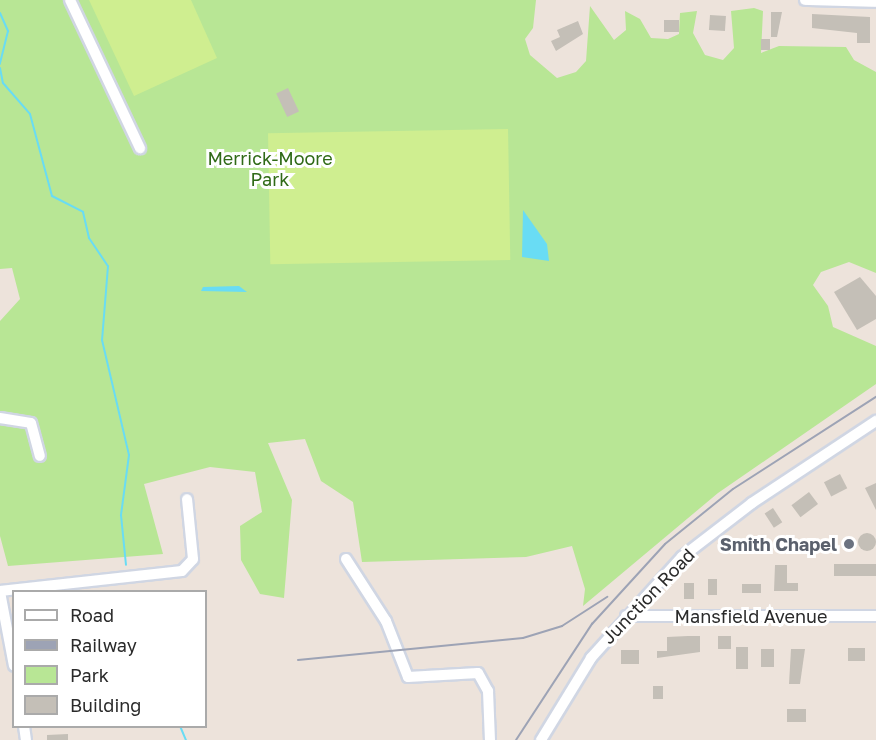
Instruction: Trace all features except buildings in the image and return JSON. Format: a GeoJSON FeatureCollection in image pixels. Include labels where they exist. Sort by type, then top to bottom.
{"type":"FeatureCollection","features":[{"type":"Feature","properties":{"kind":"street"},"geometry":{"type":"LineString","coordinates":[[70,0],[140,148]]}},
{"type":"Feature","properties":{"kind":"street"},"geometry":{"type":"LineString","coordinates":[[805,0],[876,2]]}},
{"type":"Feature","properties":{"kind":"street"},"geometry":{"type":"LineString","coordinates":[[0,418],[31,423],[40,456]]}},
{"type":"Feature","properties":{"kind":"street","name":"Junction Road"},"geometry":{"type":"LineString","coordinates":[[541,740],[591,658],[627,615],[682,557],[733,516],[876,421]]}},
{"type":"Feature","properties":{"kind":"street"},"geometry":{"type":"LineString","coordinates":[[17,590],[182,571],[193,559],[187,499]]}},
{"type":"Feature","properties":{"kind":"street"},"geometry":{"type":"LineString","coordinates":[[345,559],[386,621],[408,677],[478,673],[488,692],[490,740]]}},
{"type":"Feature","properties":{"kind":"street"},"geometry":{"type":"LineString","coordinates":[[0,592],[12,655]]}},
{"type":"Feature","properties":{"kind":"street","name":"Mansfield Avenue"},"geometry":{"type":"LineString","coordinates":[[627,615],[876,616]]}},
{"type":"Feature","properties":{"kind":"green space","name":"Merrick-Moore Park"},"geometry":{"type":"Polygon","coordinates":[[[0,0],[536,0],[533,28],[525,39],[530,55],[557,78],[576,72],[586,61],[590,6],[614,40],[626,30],[625,11],[640,19],[651,38],[668,39],[679,34],[680,13],[697,11],[693,33],[705,55],[723,60],[734,48],[731,11],[754,8],[763,11],[761,53],[779,46],[846,47],[854,60],[876,72],[876,273],[849,262],[821,272],[813,285],[828,306],[833,327],[876,346],[876,384],[718,493],[583,606],[585,589],[572,546],[526,557],[362,562],[353,502],[321,481],[305,439],[268,443],[292,500],[284,598],[260,594],[241,560],[240,526],[262,512],[255,472],[210,467],[144,484],[163,554],[8,566],[0,536],[0,321],[20,299],[12,268],[0,269],[0,0]]]}},
{"type":"Feature","properties":{"kind":"green space"},"geometry":{"type":"Polygon","coordinates":[[[89,0],[191,0],[217,58],[134,96],[89,0]]]}},
{"type":"Feature","properties":{"kind":"green space","name":"Merrick-Moore Park"},"geometry":{"type":"Polygon","coordinates":[[[508,129],[510,260],[270,264],[268,133],[508,129]]]}},
{"type":"Feature","properties":{"kind":"water"},"geometry":{"type":"Polygon","coordinates":[[[523,210],[547,244],[549,261],[522,257],[523,210]]]}},
{"type":"Feature","properties":{"kind":"water"},"geometry":{"type":"Polygon","coordinates":[[[239,286],[247,292],[201,291],[203,287],[239,286]]]}},
{"type":"Feature","properties":{"kind":"waterway"},"geometry":{"type":"LineString","coordinates":[[0,13],[8,31],[0,64]]}},
{"type":"Feature","properties":{"kind":"waterway"},"geometry":{"type":"LineString","coordinates":[[0,68],[3,83],[30,114],[52,196],[83,212],[89,238],[108,266],[102,340],[129,455],[121,515],[126,565]]}},
{"type":"Feature","properties":{"kind":"waterway"},"geometry":{"type":"LineString","coordinates":[[181,728],[186,740]]}},
{"type":"Feature","properties":{"kind":"railway"},"geometry":{"type":"LineString","coordinates":[[516,740],[592,624],[665,544],[733,489],[876,397]]}},
{"type":"Feature","properties":{"kind":"railway"},"geometry":{"type":"LineString","coordinates":[[298,660],[523,638],[562,626],[607,597]]}},
{"type":"Feature","properties":{"kind":"place","name":"Smith Chapel"},"geometry":{"type":"Point","coordinates":[849,544]}}]}
